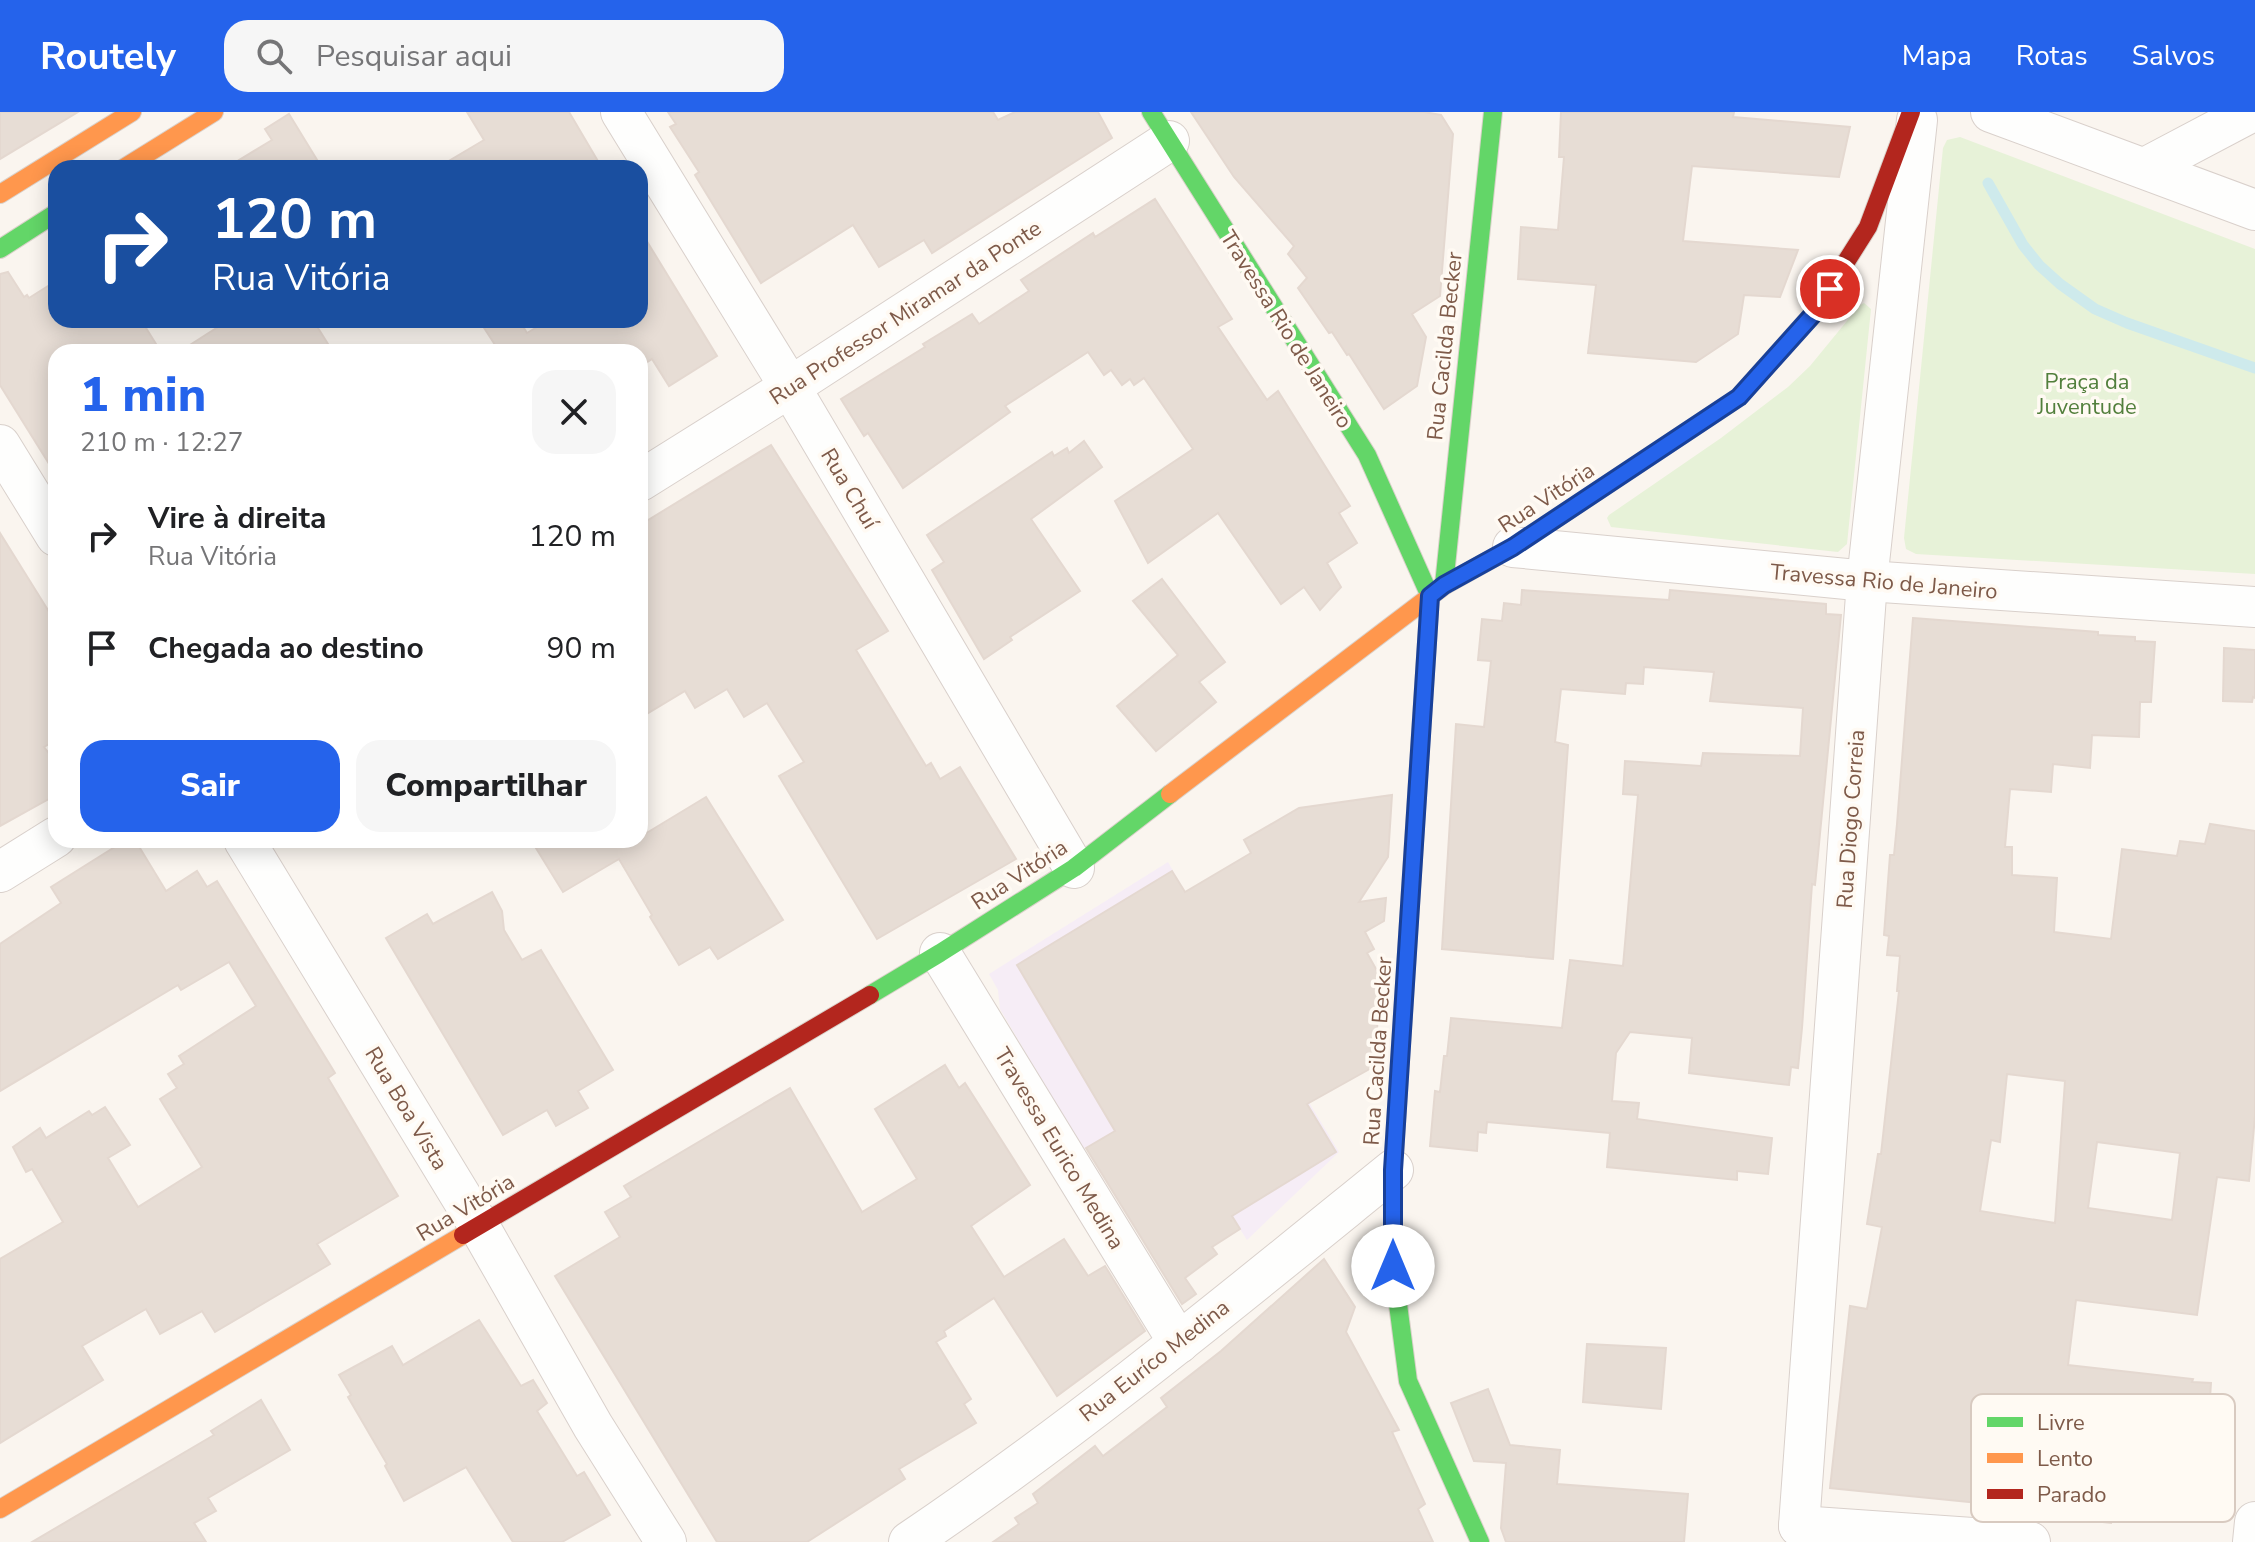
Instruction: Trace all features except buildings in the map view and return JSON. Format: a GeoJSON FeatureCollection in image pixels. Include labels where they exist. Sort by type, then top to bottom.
{"type":"FeatureCollection","features":[{"type":"Feature","properties":{"kind":"main road"},"geometry":{"type":"LineString","coordinates":[[55,160],[132,112]]}},
{"type":"Feature","properties":{"kind":"main road"},"geometry":{"type":"LineString","coordinates":[[137,160],[214,112]]}},
{"type":"Feature","properties":{"kind":"main road","name":"Rua Cacilda Becker"},"geometry":{"type":"LineString","coordinates":[[1480,1542],[1408,1381],[1393,1266],[1393,1170],[1437,591],[1493,112]]}},
{"type":"Feature","properties":{"kind":"main road","name":"Rua Vitória"},"geometry":{"type":"LineString","coordinates":[[0,1509],[940,953],[1074,868],[1437,591],[1513,547],[1727,406],[1817,310],[1868,227],[1911,112]]}},
{"type":"Feature","properties":{"kind":"main road","name":"Travessa Rio de Janeiro"},"geometry":{"type":"LineString","coordinates":[[1160,127],[1367,455],[1437,591]]}},
{"type":"Feature","properties":{"kind":"main road"},"geometry":{"type":"LineString","coordinates":[[0,194],[48,164]]}},
{"type":"Feature","properties":{"kind":"main road"},"geometry":{"type":"LineString","coordinates":[[0,249],[48,218]]}},
{"type":"Feature","properties":{"kind":"street","name":"Rua Chuí"},"geometry":{"type":"LineString","coordinates":[[621,112],[790,387],[1074,868]]}},
{"type":"Feature","properties":{"kind":"street","name":"Rua Diogo Correia"},"geometry":{"type":"LineString","coordinates":[[1790,1534],[1867,581],[1918,112]]}},
{"type":"Feature","properties":{"kind":"street"},"geometry":{"type":"LineString","coordinates":[[1991,112],[2255,210]]}},
{"type":"Feature","properties":{"kind":"street"},"geometry":{"type":"LineString","coordinates":[[2145,168],[2251,112]]}},
{"type":"Feature","properties":{"kind":"street","name":"Rua Professor Miramar da Ponte"},"geometry":{"type":"LineString","coordinates":[[648,476],[790,387],[1160,127]]}},
{"type":"Feature","properties":{"kind":"street"},"geometry":{"type":"LineString","coordinates":[[0,445],[48,523]]}},
{"type":"Feature","properties":{"kind":"street","name":"Travessa Rio de Janeiro"},"geometry":{"type":"LineString","coordinates":[[1513,547],[1867,581],[2255,607]]}},
{"type":"Feature","properties":{"kind":"street"},"geometry":{"type":"LineString","coordinates":[[0,872],[48,842]]}},
{"type":"Feature","properties":{"kind":"street","name":"Rua Boa Vista"},"geometry":{"type":"LineString","coordinates":[[249,848],[479,1226],[593,1426],[666,1542]]}},
{"type":"Feature","properties":{"kind":"street","name":"Travessa Eurico Medina"},"geometry":{"type":"LineString","coordinates":[[940,953],[1179,1343]]}},
{"type":"Feature","properties":{"kind":"street","name":"Rua Euríco Medina"},"geometry":{"type":"LineString","coordinates":[[909,1542],[969,1502],[1179,1343],[1393,1170]]}},
{"type":"Feature","properties":{"kind":"street"},"geometry":{"type":"LineString","coordinates":[[2253,1542],[2255,1522]]}},
{"type":"Feature","properties":{"kind":"street"},"geometry":{"type":"LineString","coordinates":[[1790,1534],[2030,1542]]}},
{"type":"Feature","properties":{"kind":"shaded area"},"geometry":{"type":"Polygon","coordinates":[[[1168,862],[1339,1152],[1247,1240],[1159,1104],[1083,1150],[1000,1009],[998,990],[989,974],[1168,862]]]}},
{"type":"Feature","properties":{"kind":"green space","name":"Praça da Juventude"},"geometry":{"type":"Polygon","coordinates":[[[1960,137],[2255,249],[2255,574],[1916,554],[1906,549],[1904,538],[1943,148],[1947,140],[1960,137]]]}},
{"type":"Feature","properties":{"kind":"green space"},"geometry":{"type":"Polygon","coordinates":[[[1864,303],[1871,309],[1847,544],[1838,552],[1611,527],[1607,518],[1609,515],[1721,438],[1788,387],[1864,303]]]}},
{"type":"Feature","properties":{"kind":"waterway"},"geometry":{"type":"LineString","coordinates":[[1988,183],[2023,245],[2039,265],[2095,309],[2255,368]]}},
{"type":"Feature","properties":{"kind":"traffic: fast"},"geometry":{"type":"LineString","coordinates":[[1151,112],[1367,455],[1430,596],[1419,764]]}},
{"type":"Feature","properties":{"kind":"traffic: fast"},"geometry":{"type":"LineString","coordinates":[[1444,585],[1493,112]]}},
{"type":"Feature","properties":{"kind":"traffic: fast"},"geometry":{"type":"LineString","coordinates":[[0,249],[48,218]]}},
{"type":"Feature","properties":{"kind":"traffic: fast"},"geometry":{"type":"LineString","coordinates":[[1445,585],[1513,547],[1739,397],[1813,314]]}},
{"type":"Feature","properties":{"kind":"traffic: fast"},"geometry":{"type":"LineString","coordinates":[[870,995],[1074,868],[1170,794]]}},
{"type":"Feature","properties":{"kind":"traffic: fast"},"geometry":{"type":"LineString","coordinates":[[1393,1199],[1393,1266],[1408,1381],[1480,1542]]}},
{"type":"Feature","properties":{"kind":"traffic: slow"},"geometry":{"type":"LineString","coordinates":[[55,160],[132,112]]}},
{"type":"Feature","properties":{"kind":"traffic: slow"},"geometry":{"type":"LineString","coordinates":[[137,160],[214,112]]}},
{"type":"Feature","properties":{"kind":"traffic: slow"},"geometry":{"type":"LineString","coordinates":[[0,194],[48,164]]}},
{"type":"Feature","properties":{"kind":"traffic: slow"},"geometry":{"type":"LineString","coordinates":[[1170,794],[1445,585]]}},
{"type":"Feature","properties":{"kind":"traffic: slow"},"geometry":{"type":"LineString","coordinates":[[0,1509],[463,1235]]}},
{"type":"Feature","properties":{"kind":"traffic: jam"},"geometry":{"type":"LineString","coordinates":[[1813,314],[1868,227],[1911,112]]}},
{"type":"Feature","properties":{"kind":"traffic: jam"},"geometry":{"type":"LineString","coordinates":[[1393,1199],[1419,764]]}},
{"type":"Feature","properties":{"kind":"traffic: jam"},"geometry":{"type":"LineString","coordinates":[[463,1235],[870,995]]}},
{"type":"Feature","properties":{"kind":"route"},"geometry":{"type":"LineString","coordinates":[[1393,1266],[1393,1170],[1430,596],[1513,547],[1739,397],[1817,310],[1830,289]]}}]}
